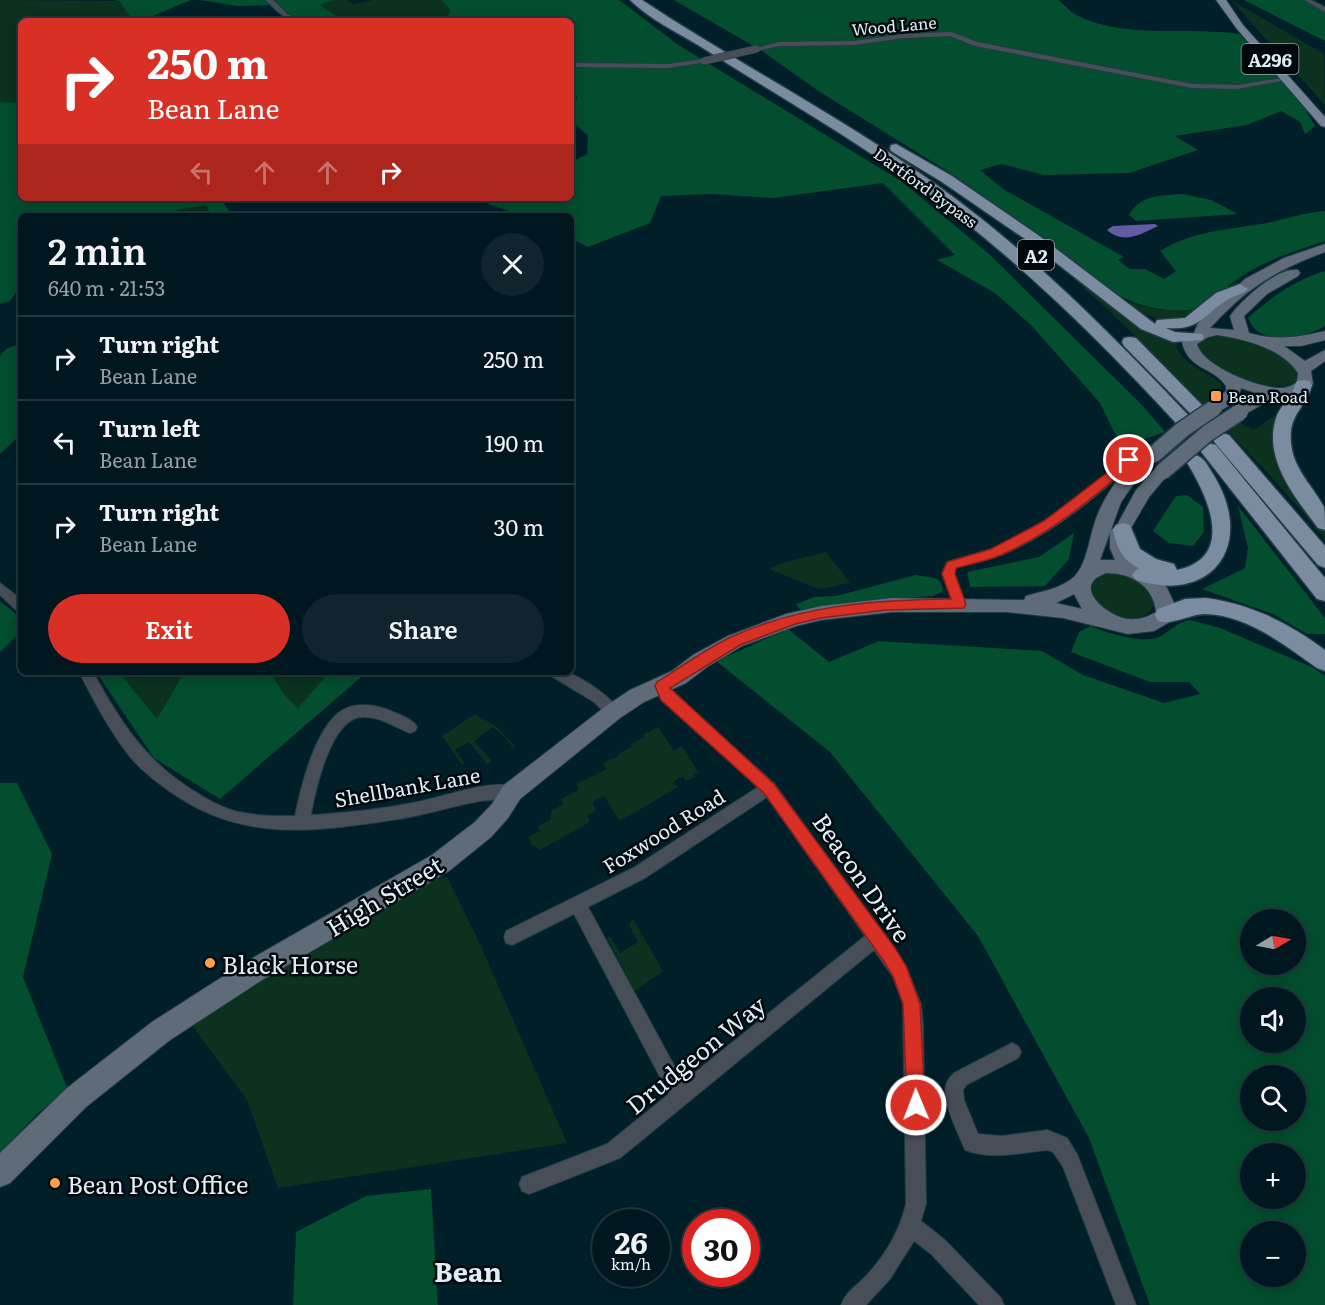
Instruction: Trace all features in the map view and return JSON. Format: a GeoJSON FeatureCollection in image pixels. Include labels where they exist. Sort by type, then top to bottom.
{"type":"FeatureCollection","features":[{"type":"Feature","properties":{"kind":"highway","name":"Dartford Bypass"},"geometry":{"type":"LineString","coordinates":[[635,0],[718,56],[815,111],[881,153],[893,168],[939,202],[1009,261],[1175,424]]}},
{"type":"Feature","properties":{"kind":"highway","name":"Dartford Bypass"},"geometry":{"type":"LineString","coordinates":[[648,0],[705,39],[856,124],[963,198],[1042,260],[1136,348],[1196,409]]}},
{"type":"Feature","properties":{"kind":"highway"},"geometry":{"type":"LineString","coordinates":[[856,124],[947,179],[1032,238],[1145,324],[1162,334],[1177,338],[1199,336]]}},
{"type":"Feature","properties":{"kind":"highway"},"geometry":{"type":"LineString","coordinates":[[1123,306],[1155,321],[1180,324],[1198,318],[1222,296],[1240,289]]}},
{"type":"Feature","properties":{"kind":"highway"},"geometry":{"type":"LineString","coordinates":[[1304,377],[1303,393],[1286,414],[1282,428],[1282,447],[1294,478],[1325,523]]}},
{"type":"Feature","properties":{"kind":"highway"},"geometry":{"type":"LineString","coordinates":[[1209,449],[1325,560]]}},
{"type":"Feature","properties":{"kind":"highway"},"geometry":{"type":"LineString","coordinates":[[1139,573],[1157,578],[1182,577],[1202,570],[1220,545],[1222,519],[1214,493],[1209,449]]}},
{"type":"Feature","properties":{"kind":"highway"},"geometry":{"type":"LineString","coordinates":[[1209,449],[1325,593]]}},
{"type":"Feature","properties":{"kind":"highway"},"geometry":{"type":"LineString","coordinates":[[1123,530],[1128,548],[1140,560],[1148,564],[1178,570],[1205,564]]}},
{"type":"Feature","properties":{"kind":"highway"},"geometry":{"type":"LineString","coordinates":[[1166,615],[1182,608],[1201,605],[1237,612],[1278,630],[1325,662]]}},
{"type":"Feature","properties":{"kind":"main road","name":"A296"},"geometry":{"type":"LineString","coordinates":[[1221,0],[1240,27],[1288,79],[1325,124]]}},
{"type":"Feature","properties":{"kind":"main road"},"geometry":{"type":"LineString","coordinates":[[1199,336],[1203,326],[1240,289],[1289,261],[1325,248]]}},
{"type":"Feature","properties":{"kind":"main road"},"geometry":{"type":"LineString","coordinates":[[1243,336],[1237,316],[1245,305],[1279,280],[1325,257]]}},
{"type":"Feature","properties":{"kind":"main road"},"geometry":{"type":"LineString","coordinates":[[1285,393],[1256,388],[1204,365],[1193,355],[1189,343],[1199,336],[1215,331],[1264,341],[1287,342],[1306,341],[1325,335]]}},
{"type":"Feature","properties":{"kind":"main road"},"geometry":{"type":"LineString","coordinates":[[1243,336],[1279,349],[1294,358],[1304,377]]}},
{"type":"Feature","properties":{"kind":"main road"},"geometry":{"type":"LineString","coordinates":[[1006,605],[1063,611],[1118,625],[1145,627],[1159,621],[1166,615],[1166,604],[1161,591],[1127,564],[1118,549],[1118,534],[1123,530],[1142,494],[1190,447],[1258,400],[1285,393],[1304,377],[1325,354]]}},
{"type":"Feature","properties":{"kind":"main road"},"geometry":{"type":"LineString","coordinates":[[1118,625],[1093,612],[1087,606],[1081,593],[1083,578],[1098,546],[1103,523],[1113,501],[1134,471],[1183,429],[1233,393],[1234,386],[1227,376]]}},
{"type":"Feature","properties":{"kind":"main road"},"geometry":{"type":"LineString","coordinates":[[1006,605],[1049,599],[1061,594],[1102,566],[1119,566],[1139,573]]}},
{"type":"Feature","properties":{"kind":"main road","name":"High Street"},"geometry":{"type":"LineString","coordinates":[[0,1173],[33,1139],[143,1044],[222,990],[442,861],[492,820],[506,805],[512,792],[613,712],[637,696],[662,686],[735,641],[793,620],[821,613],[886,605],[1006,605]]}},
{"type":"Feature","properties":{"kind":"street"},"geometry":{"type":"LineString","coordinates":[[269,0],[285,15],[292,18]]}},
{"type":"Feature","properties":{"kind":"street"},"geometry":{"type":"LineString","coordinates":[[1307,0],[1325,10]]}},
{"type":"Feature","properties":{"kind":"street","name":"Wood Lane"},"geometry":{"type":"LineString","coordinates":[[574,65],[668,66],[704,61],[777,44],[854,43],[903,36],[951,34],[975,44],[1192,86],[1238,87],[1288,79]]}},
{"type":"Feature","properties":{"kind":"street"},"geometry":{"type":"LineString","coordinates":[[959,604],[948,574],[951,565],[995,552],[1055,520],[1088,496],[1129,456]]}},
{"type":"Feature","properties":{"kind":"street"},"geometry":{"type":"LineString","coordinates":[[1055,520],[1067,528]]}},
{"type":"Feature","properties":{"kind":"street"},"geometry":{"type":"LineString","coordinates":[[0,588],[18,604]]}},
{"type":"Feature","properties":{"kind":"street","name":"Shellbank Lane"},"geometry":{"type":"LineString","coordinates":[[88,675],[107,710],[137,754],[160,777],[188,795],[234,818],[269,822],[302,822],[380,816],[497,791],[512,792]]}},
{"type":"Feature","properties":{"kind":"street"},"geometry":{"type":"LineString","coordinates":[[561,675],[599,698],[613,712]]}},
{"type":"Feature","properties":{"kind":"street","name":"Beacon Drive"},"geometry":{"type":"LineString","coordinates":[[662,686],[666,696],[769,788],[877,937],[904,980],[912,1004],[917,1183],[911,1226],[905,1241],[886,1268],[851,1305]]}},
{"type":"Feature","properties":{"kind":"street"},"geometry":{"type":"LineString","coordinates":[[302,822],[317,760],[328,740],[348,715],[358,712],[379,713],[410,727]]}},
{"type":"Feature","properties":{"kind":"street","name":"Foxwood Road"},"geometry":{"type":"LineString","coordinates":[[512,937],[647,868],[769,788]]}},
{"type":"Feature","properties":{"kind":"street"},"geometry":{"type":"LineString","coordinates":[[578,905],[681,1097]]}},
{"type":"Feature","properties":{"kind":"street","name":"Drudgeon Way"},"geometry":{"type":"LineString","coordinates":[[529,1184],[613,1151],[877,937]]}},
{"type":"Feature","properties":{"kind":"street"},"geometry":{"type":"LineString","coordinates":[[1012,1052],[960,1078],[954,1087],[955,1100],[972,1143],[1002,1146],[1047,1140],[1060,1145],[1070,1161],[1126,1305]]}},
{"type":"Feature","properties":{"kind":"street"},"geometry":{"type":"LineString","coordinates":[[911,1226],[938,1247],[994,1305]]}},
{"type":"Feature","properties":{"kind":"green space"},"geometry":{"type":"Polygon","coordinates":[[[0,0],[119,1],[131,18],[18,18],[18,103],[0,102],[0,0]]]}},
{"type":"Feature","properties":{"kind":"green space"},"geometry":{"type":"Polygon","coordinates":[[[114,0],[191,0],[148,18],[131,18],[119,1],[114,0]]]}},
{"type":"Feature","properties":{"kind":"green space"},"geometry":{"type":"Polygon","coordinates":[[[200,0],[335,0],[320,5],[340,18],[298,18],[271,5],[238,6],[200,0]]]}},
{"type":"Feature","properties":{"kind":"green space"},"geometry":{"type":"Polygon","coordinates":[[[335,0],[346,0],[353,4],[373,0],[441,0],[450,10],[447,18],[340,18],[320,5],[335,0]]]}},
{"type":"Feature","properties":{"kind":"green space"},"geometry":{"type":"Polygon","coordinates":[[[441,0],[619,0],[680,46],[901,181],[989,254],[1143,406],[1165,432],[1133,443],[1136,450],[1132,453],[1123,450],[1100,403],[1031,325],[995,293],[937,260],[955,255],[883,183],[773,198],[712,194],[661,196],[650,223],[588,247],[574,240],[574,213],[516,213],[488,204],[490,201],[574,201],[574,161],[587,154],[588,136],[574,123],[577,97],[574,96],[574,18],[447,18],[450,10],[441,0]]]}},
{"type":"Feature","properties":{"kind":"green space"},"geometry":{"type":"Polygon","coordinates":[[[674,0],[1059,0],[1076,15],[1095,23],[1115,27],[1136,30],[1240,34],[1301,102],[1315,126],[1305,134],[1300,122],[1281,111],[1247,125],[1175,136],[1198,150],[1129,173],[1044,175],[1001,164],[980,170],[1003,189],[1124,257],[1118,260],[1130,269],[1145,269],[1164,279],[1176,271],[1160,251],[1184,239],[1209,232],[1325,211],[1325,241],[1266,263],[1233,282],[1210,302],[1198,308],[1174,310],[1135,303],[1100,284],[1032,230],[952,174],[820,92],[762,51],[674,0]]]}},
{"type":"Feature","properties":{"kind":"green space"},"geometry":{"type":"Polygon","coordinates":[[[1231,0],[1324,54],[1325,105],[1231,0]]]}},
{"type":"Feature","properties":{"kind":"green space"},"geometry":{"type":"Polygon","coordinates":[[[1244,0],[1303,0],[1325,12],[1325,41],[1244,0]]]}},
{"type":"Feature","properties":{"kind":"green space"},"geometry":{"type":"Polygon","coordinates":[[[0,102],[18,103],[18,201],[222,201],[231,213],[210,213],[206,205],[162,213],[113,211],[105,213],[18,213],[18,289],[10,301],[0,304],[0,102]]]}},
{"type":"Feature","properties":{"kind":"green space"},"geometry":{"type":"Polygon","coordinates":[[[1183,194],[1211,200],[1238,214],[1136,221],[1129,215],[1139,203],[1152,197],[1183,194]]]}},
{"type":"Feature","properties":{"kind":"green space"},"geometry":{"type":"Polygon","coordinates":[[[207,205],[211,213],[163,213],[207,205]]]}},
{"type":"Feature","properties":{"kind":"green space"},"geometry":{"type":"Polygon","coordinates":[[[113,211],[142,213],[105,213],[113,211]]]}},
{"type":"Feature","properties":{"kind":"green space"},"geometry":{"type":"Polygon","coordinates":[[[1325,241],[1273,260],[1297,250],[1325,241]]]}},
{"type":"Feature","properties":{"kind":"green space"},"geometry":{"type":"Polygon","coordinates":[[[1039,249],[1180,342],[1176,347],[1180,354],[1221,384],[1222,393],[1210,401],[1243,425],[1254,430],[1278,413],[1276,420],[1294,492],[1325,531],[1325,539],[1266,472],[1165,366],[1039,249]]]}},
{"type":"Feature","properties":{"kind":"green space"},"geometry":{"type":"Polygon","coordinates":[[[1060,255],[1128,302],[1159,310],[1187,310],[1205,306],[1233,282],[1251,272],[1196,313],[1170,320],[1155,318],[1130,307],[1060,255]]]}},
{"type":"Feature","properties":{"kind":"green space"},"geometry":{"type":"Polygon","coordinates":[[[1325,271],[1325,326],[1316,331],[1282,338],[1262,334],[1254,327],[1248,318],[1266,303],[1294,284],[1325,271]]]}},
{"type":"Feature","properties":{"kind":"green space"},"geometry":{"type":"Polygon","coordinates":[[[1212,336],[1247,342],[1270,351],[1290,363],[1298,371],[1298,380],[1289,385],[1264,385],[1223,370],[1203,357],[1197,346],[1205,338],[1212,336]]]}},
{"type":"Feature","properties":{"kind":"green space"},"geometry":{"type":"Polygon","coordinates":[[[18,344],[18,440],[0,454],[0,356],[6,349],[18,344]]]}},
{"type":"Feature","properties":{"kind":"green space"},"geometry":{"type":"Polygon","coordinates":[[[1187,495],[1203,507],[1204,532],[1193,546],[1169,543],[1153,531],[1176,496],[1187,495]]]}},
{"type":"Feature","properties":{"kind":"green space"},"geometry":{"type":"Polygon","coordinates":[[[1238,506],[1325,618],[1325,634],[1307,634],[1273,614],[1202,589],[1245,568],[1248,548],[1238,506]]]}},
{"type":"Feature","properties":{"kind":"green space"},"geometry":{"type":"Polygon","coordinates":[[[1074,533],[1069,559],[1045,586],[970,587],[967,572],[1039,557],[1074,533]]]}},
{"type":"Feature","properties":{"kind":"green space"},"geometry":{"type":"Polygon","coordinates":[[[826,552],[850,583],[819,589],[769,569],[779,564],[826,552]]]}},
{"type":"Feature","properties":{"kind":"green space"},"geometry":{"type":"Polygon","coordinates":[[[1103,573],[1126,574],[1137,580],[1152,593],[1154,604],[1151,610],[1137,618],[1128,618],[1110,614],[1102,609],[1092,596],[1090,583],[1103,573]]]}},
{"type":"Feature","properties":{"kind":"green space"},"geometry":{"type":"Polygon","coordinates":[[[916,575],[937,579],[943,591],[933,596],[899,598],[802,612],[796,604],[815,597],[836,596],[916,575]]]}},
{"type":"Feature","properties":{"kind":"green space"},"geometry":{"type":"Polygon","coordinates":[[[0,601],[18,616],[18,634],[0,652],[0,601]]]}},
{"type":"Feature","properties":{"kind":"green space"},"geometry":{"type":"Polygon","coordinates":[[[1190,620],[1220,628],[1312,667],[1325,676],[1325,1305],[1150,1305],[1089,1138],[978,936],[830,752],[716,661],[788,629],[829,662],[879,641],[1042,651],[1083,675],[1164,703],[1200,694],[1189,682],[1150,682],[1071,652],[1079,632],[1091,626],[1116,635],[1146,639],[1161,636],[1178,624],[1190,620]]]}},
{"type":"Feature","properties":{"kind":"green space"},"geometry":{"type":"Polygon","coordinates":[[[98,675],[121,675],[157,719],[182,675],[272,675],[284,694],[298,708],[324,678],[322,675],[364,675],[220,799],[154,758],[98,675]]]}},
{"type":"Feature","properties":{"kind":"green space"},"geometry":{"type":"Polygon","coordinates":[[[121,675],[182,675],[157,719],[121,675]]]}},
{"type":"Feature","properties":{"kind":"green space"},"geometry":{"type":"Polygon","coordinates":[[[272,675],[322,675],[324,678],[298,708],[284,694],[272,675]]]}},
{"type":"Feature","properties":{"kind":"green space"},"geometry":{"type":"Polygon","coordinates":[[[475,714],[497,727],[515,746],[513,748],[493,727],[474,741],[492,761],[487,764],[469,742],[455,750],[465,763],[462,765],[442,736],[475,714]]]}},
{"type":"Feature","properties":{"kind":"green space"},"geometry":{"type":"Polygon","coordinates":[[[658,727],[674,751],[682,746],[698,772],[693,774],[695,777],[686,781],[683,776],[674,781],[678,787],[620,821],[604,796],[592,802],[596,810],[587,815],[590,822],[540,850],[532,845],[528,837],[540,831],[538,826],[551,819],[551,811],[563,804],[561,799],[579,790],[576,784],[607,769],[603,763],[632,747],[631,744],[645,737],[644,734],[658,727]]]}},
{"type":"Feature","properties":{"kind":"green space"},"geometry":{"type":"Polygon","coordinates":[[[0,783],[17,783],[52,854],[23,977],[68,1090],[37,1114],[0,1154],[0,783]]]}},
{"type":"Feature","properties":{"kind":"green space"},"geometry":{"type":"Polygon","coordinates":[[[447,877],[479,942],[567,1143],[278,1188],[247,1100],[191,1024],[242,991],[437,878],[447,877]]]}},
{"type":"Feature","properties":{"kind":"green space"},"geometry":{"type":"Polygon","coordinates":[[[633,919],[663,971],[635,991],[607,938],[610,936],[620,953],[638,942],[629,925],[633,919]]]}},
{"type":"Feature","properties":{"kind":"green space"},"geometry":{"type":"Polygon","coordinates":[[[431,1189],[438,1305],[293,1305],[296,1232],[366,1196],[431,1189]]]}},
{"type":"Feature","properties":{"kind":"shaded area"},"geometry":{"type":"Polygon","coordinates":[[[1155,224],[1158,226],[1132,237],[1120,237],[1107,230],[1113,226],[1155,224]]]}},
{"type":"Feature","properties":{"kind":"place","name":"Bean Road"},"geometry":{"type":"Point","coordinates":[1216,396]}},
{"type":"Feature","properties":{"kind":"place","name":"Black Horse"},"geometry":{"type":"Point","coordinates":[210,963]}},
{"type":"Feature","properties":{"kind":"place","name":"Bean Post Office"},"geometry":{"type":"Point","coordinates":[55,1183]}},
{"type":"Feature","properties":{"kind":"district","name":"Bean"},"geometry":{"type":"Point","coordinates":[468,1270]}},
{"type":"Feature","properties":{"kind":"route"},"geometry":{"type":"LineString","coordinates":[[916,1105],[912,1004],[900,972],[769,788],[666,696],[662,686],[735,641],[778,624],[821,613],[886,605],[959,604],[948,574],[951,565],[1005,548],[1058,519],[1129,460]]}}]}
